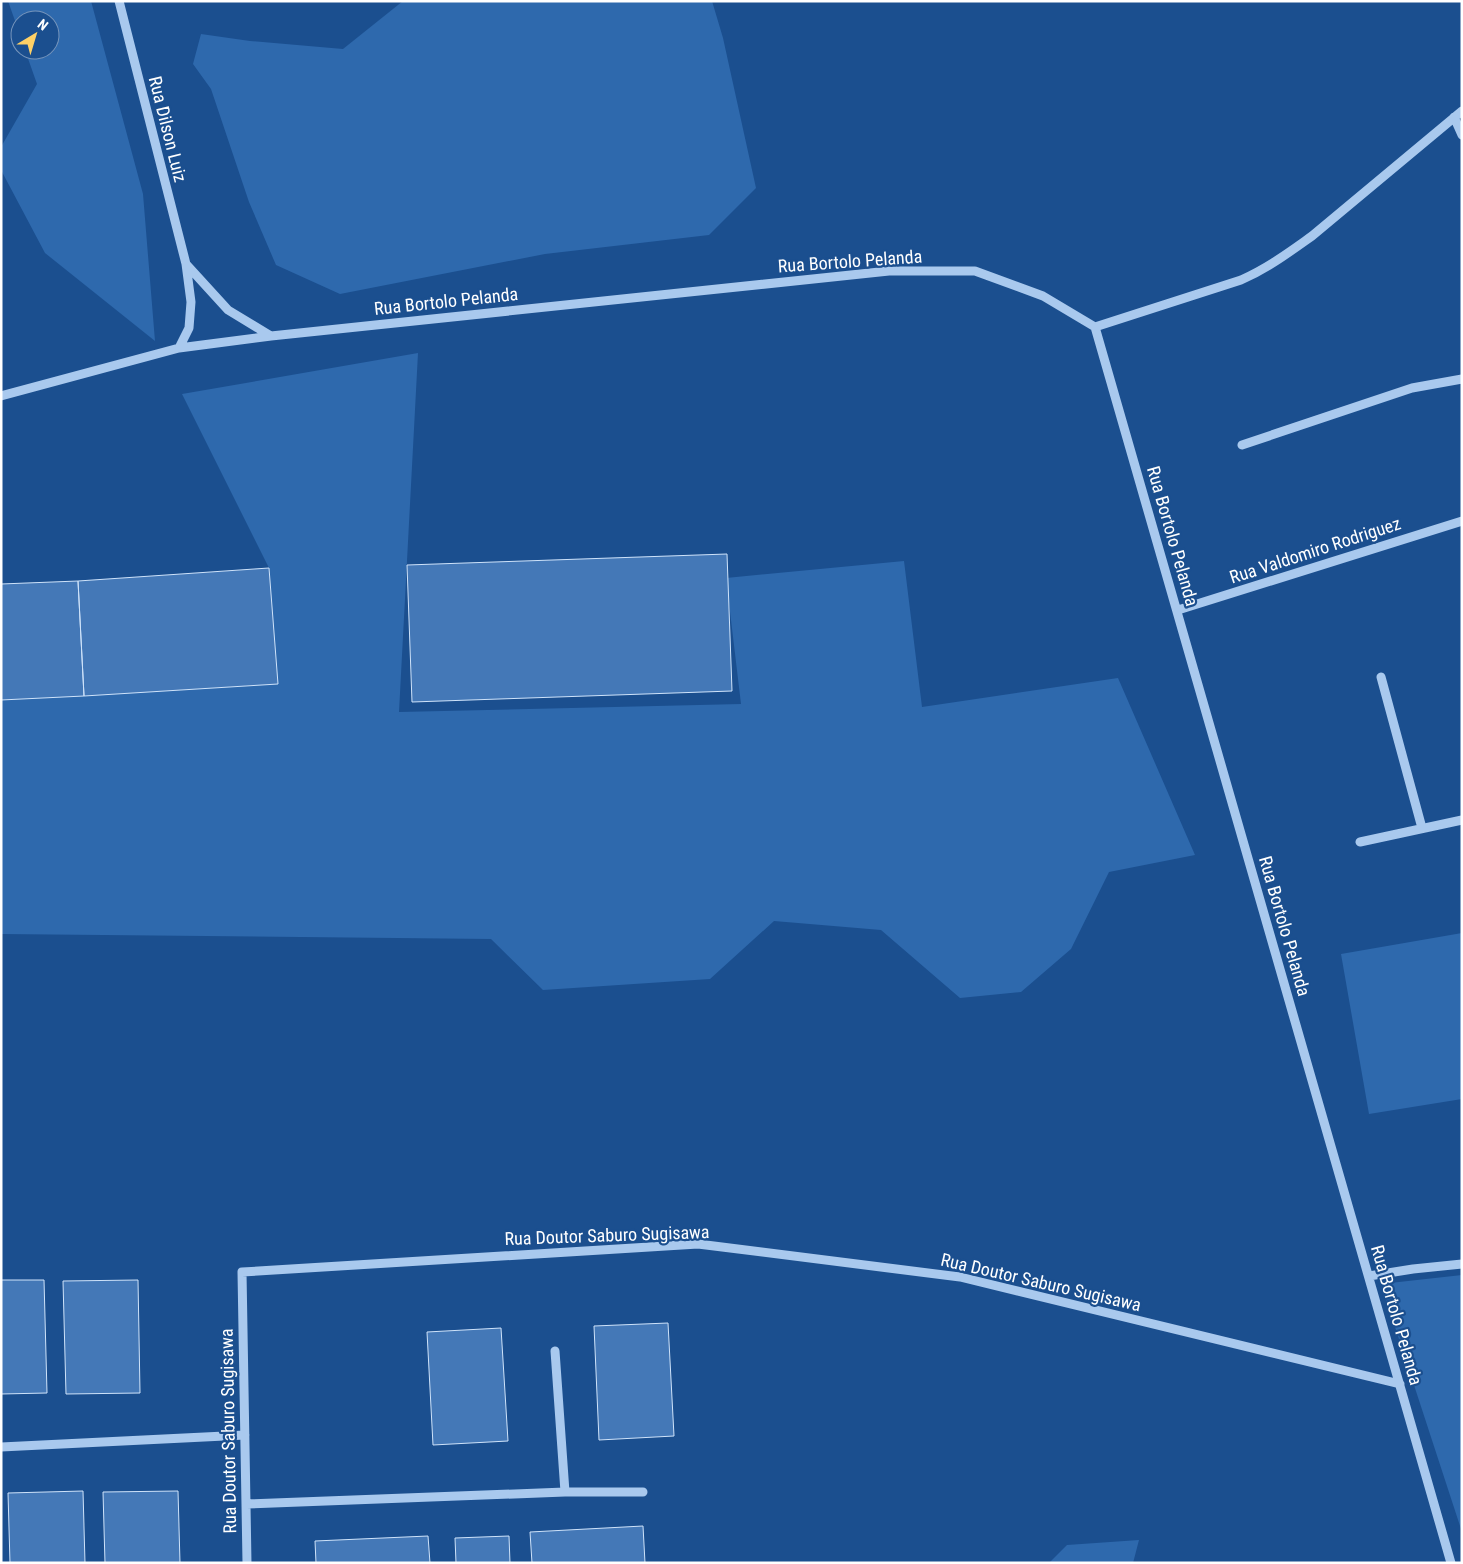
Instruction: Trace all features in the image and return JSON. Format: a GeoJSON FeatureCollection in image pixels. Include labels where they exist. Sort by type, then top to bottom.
{"type":"FeatureCollection","features":[{"type":"Feature","properties":{"kind":"street","name":"Rua Dilson Luiz"},"geometry":{"type":"LineString","coordinates":[[119,1],[186,264],[191,302],[190,319],[189,328],[180,348]]}},
{"type":"Feature","properties":{"kind":"street"},"geometry":{"type":"LineString","coordinates":[[1095,327],[1241,280],[1262,271],[1312,236],[1458,114],[1462,135]]}},
{"type":"Feature","properties":{"kind":"street"},"geometry":{"type":"LineString","coordinates":[[186,264],[228,310],[271,336]]}},
{"type":"Feature","properties":{"kind":"street","name":"Rua Bortolo Pelanda"},"geometry":{"type":"LineString","coordinates":[[1,396],[180,348],[271,336],[889,271],[975,271],[1043,296],[1095,327],[1451,1563]]}},
{"type":"Feature","properties":{"kind":"street"},"geometry":{"type":"LineString","coordinates":[[1242,445],[1412,388],[1462,380]]}},
{"type":"Feature","properties":{"kind":"street","name":"Rua Valdomiro Rodriguez"},"geometry":{"type":"LineString","coordinates":[[1178,610],[1462,521]]}},
{"type":"Feature","properties":{"kind":"street"},"geometry":{"type":"LineString","coordinates":[[1381,677],[1422,828]]}},
{"type":"Feature","properties":{"kind":"street"},"geometry":{"type":"LineString","coordinates":[[1360,842],[1462,820]]}},
{"type":"Feature","properties":{"kind":"street","name":"Rua Doutor Saburo Sugisawa"},"geometry":{"type":"LineString","coordinates":[[247,1563],[242,1272],[698,1244],[960,1278],[1400,1384]]}},
{"type":"Feature","properties":{"kind":"street"},"geometry":{"type":"LineString","coordinates":[[1368,1276],[1462,1264]]}},
{"type":"Feature","properties":{"kind":"street"},"geometry":{"type":"LineString","coordinates":[[555,1351],[565,1492]]}},
{"type":"Feature","properties":{"kind":"street"},"geometry":{"type":"LineString","coordinates":[[1,1447],[245,1435]]}},
{"type":"Feature","properties":{"kind":"street"},"geometry":{"type":"LineString","coordinates":[[246,1504],[565,1492],[643,1492]]}},
{"type":"Feature","properties":{"kind":"shaded area"},"geometry":{"type":"Polygon","coordinates":[[[8,1],[91,1],[143,194],[155,341],[45,253],[1,170],[1,147],[37,84],[29,60],[60,60],[60,10],[11,10],[8,1]]]}},
{"type":"Feature","properties":{"kind":"shaded area"},"geometry":{"type":"Polygon","coordinates":[[[403,1],[712,1],[723,38],[756,188],[709,235],[545,254],[340,294],[276,265],[249,202],[211,89],[193,64],[201,34],[250,41],[343,49],[403,1]]]}},
{"type":"Feature","properties":{"kind":"shaded area"},"geometry":{"type":"Polygon","coordinates":[[[418,353],[399,712],[741,704],[726,578],[904,561],[922,707],[1118,678],[1195,855],[1109,872],[1071,949],[1021,992],[960,998],[881,930],[774,921],[710,979],[543,990],[491,939],[1,934],[1,700],[277,684],[269,568],[182,394],[418,353]]]}},
{"type":"Feature","properties":{"kind":"shaded area"},"geometry":{"type":"Polygon","coordinates":[[[1462,933],[1462,1099],[1369,1114],[1341,954],[1462,933]]]}},
{"type":"Feature","properties":{"kind":"shaded area"},"geometry":{"type":"Polygon","coordinates":[[[1462,1275],[1462,1532],[1381,1284],[1462,1275]]]}},
{"type":"Feature","properties":{"kind":"shaded area"},"geometry":{"type":"Polygon","coordinates":[[[1139,1540],[1133,1563],[1049,1563],[1067,1545],[1139,1540]]]}},
{"type":"Feature","properties":{"kind":"building"},"geometry":{"type":"Polygon","coordinates":[[[727,554],[732,691],[412,702],[407,565],[727,554]]]}},
{"type":"Feature","properties":{"kind":"building"},"geometry":{"type":"Polygon","coordinates":[[[269,568],[278,684],[84,696],[78,581],[269,568]]]}},
{"type":"Feature","properties":{"kind":"building"},"geometry":{"type":"Polygon","coordinates":[[[78,581],[84,696],[1,700],[1,584],[78,581]]]}},
{"type":"Feature","properties":{"kind":"building"},"geometry":{"type":"Polygon","coordinates":[[[1,1280],[44,1280],[47,1393],[1,1394],[1,1280]]]}},
{"type":"Feature","properties":{"kind":"building"},"geometry":{"type":"Polygon","coordinates":[[[138,1280],[140,1393],[66,1394],[63,1281],[138,1280]]]}},
{"type":"Feature","properties":{"kind":"building"},"geometry":{"type":"Polygon","coordinates":[[[668,1323],[674,1436],[599,1440],[594,1326],[668,1323]]]}},
{"type":"Feature","properties":{"kind":"building"},"geometry":{"type":"Polygon","coordinates":[[[501,1328],[508,1441],[433,1445],[427,1332],[501,1328]]]}},
{"type":"Feature","properties":{"kind":"building"},"geometry":{"type":"Polygon","coordinates":[[[83,1491],[85,1563],[10,1563],[8,1493],[83,1491]]]}},
{"type":"Feature","properties":{"kind":"building"},"geometry":{"type":"Polygon","coordinates":[[[178,1491],[180,1563],[105,1563],[103,1492],[178,1491]]]}},
{"type":"Feature","properties":{"kind":"building"},"geometry":{"type":"Polygon","coordinates":[[[643,1526],[645,1563],[532,1563],[530,1532],[643,1526]]]}},
{"type":"Feature","properties":{"kind":"building"},"geometry":{"type":"Polygon","coordinates":[[[428,1536],[430,1563],[316,1563],[315,1541],[428,1536]]]}},
{"type":"Feature","properties":{"kind":"building"},"geometry":{"type":"Polygon","coordinates":[[[509,1536],[510,1563],[456,1563],[455,1538],[509,1536]]]}}]}
